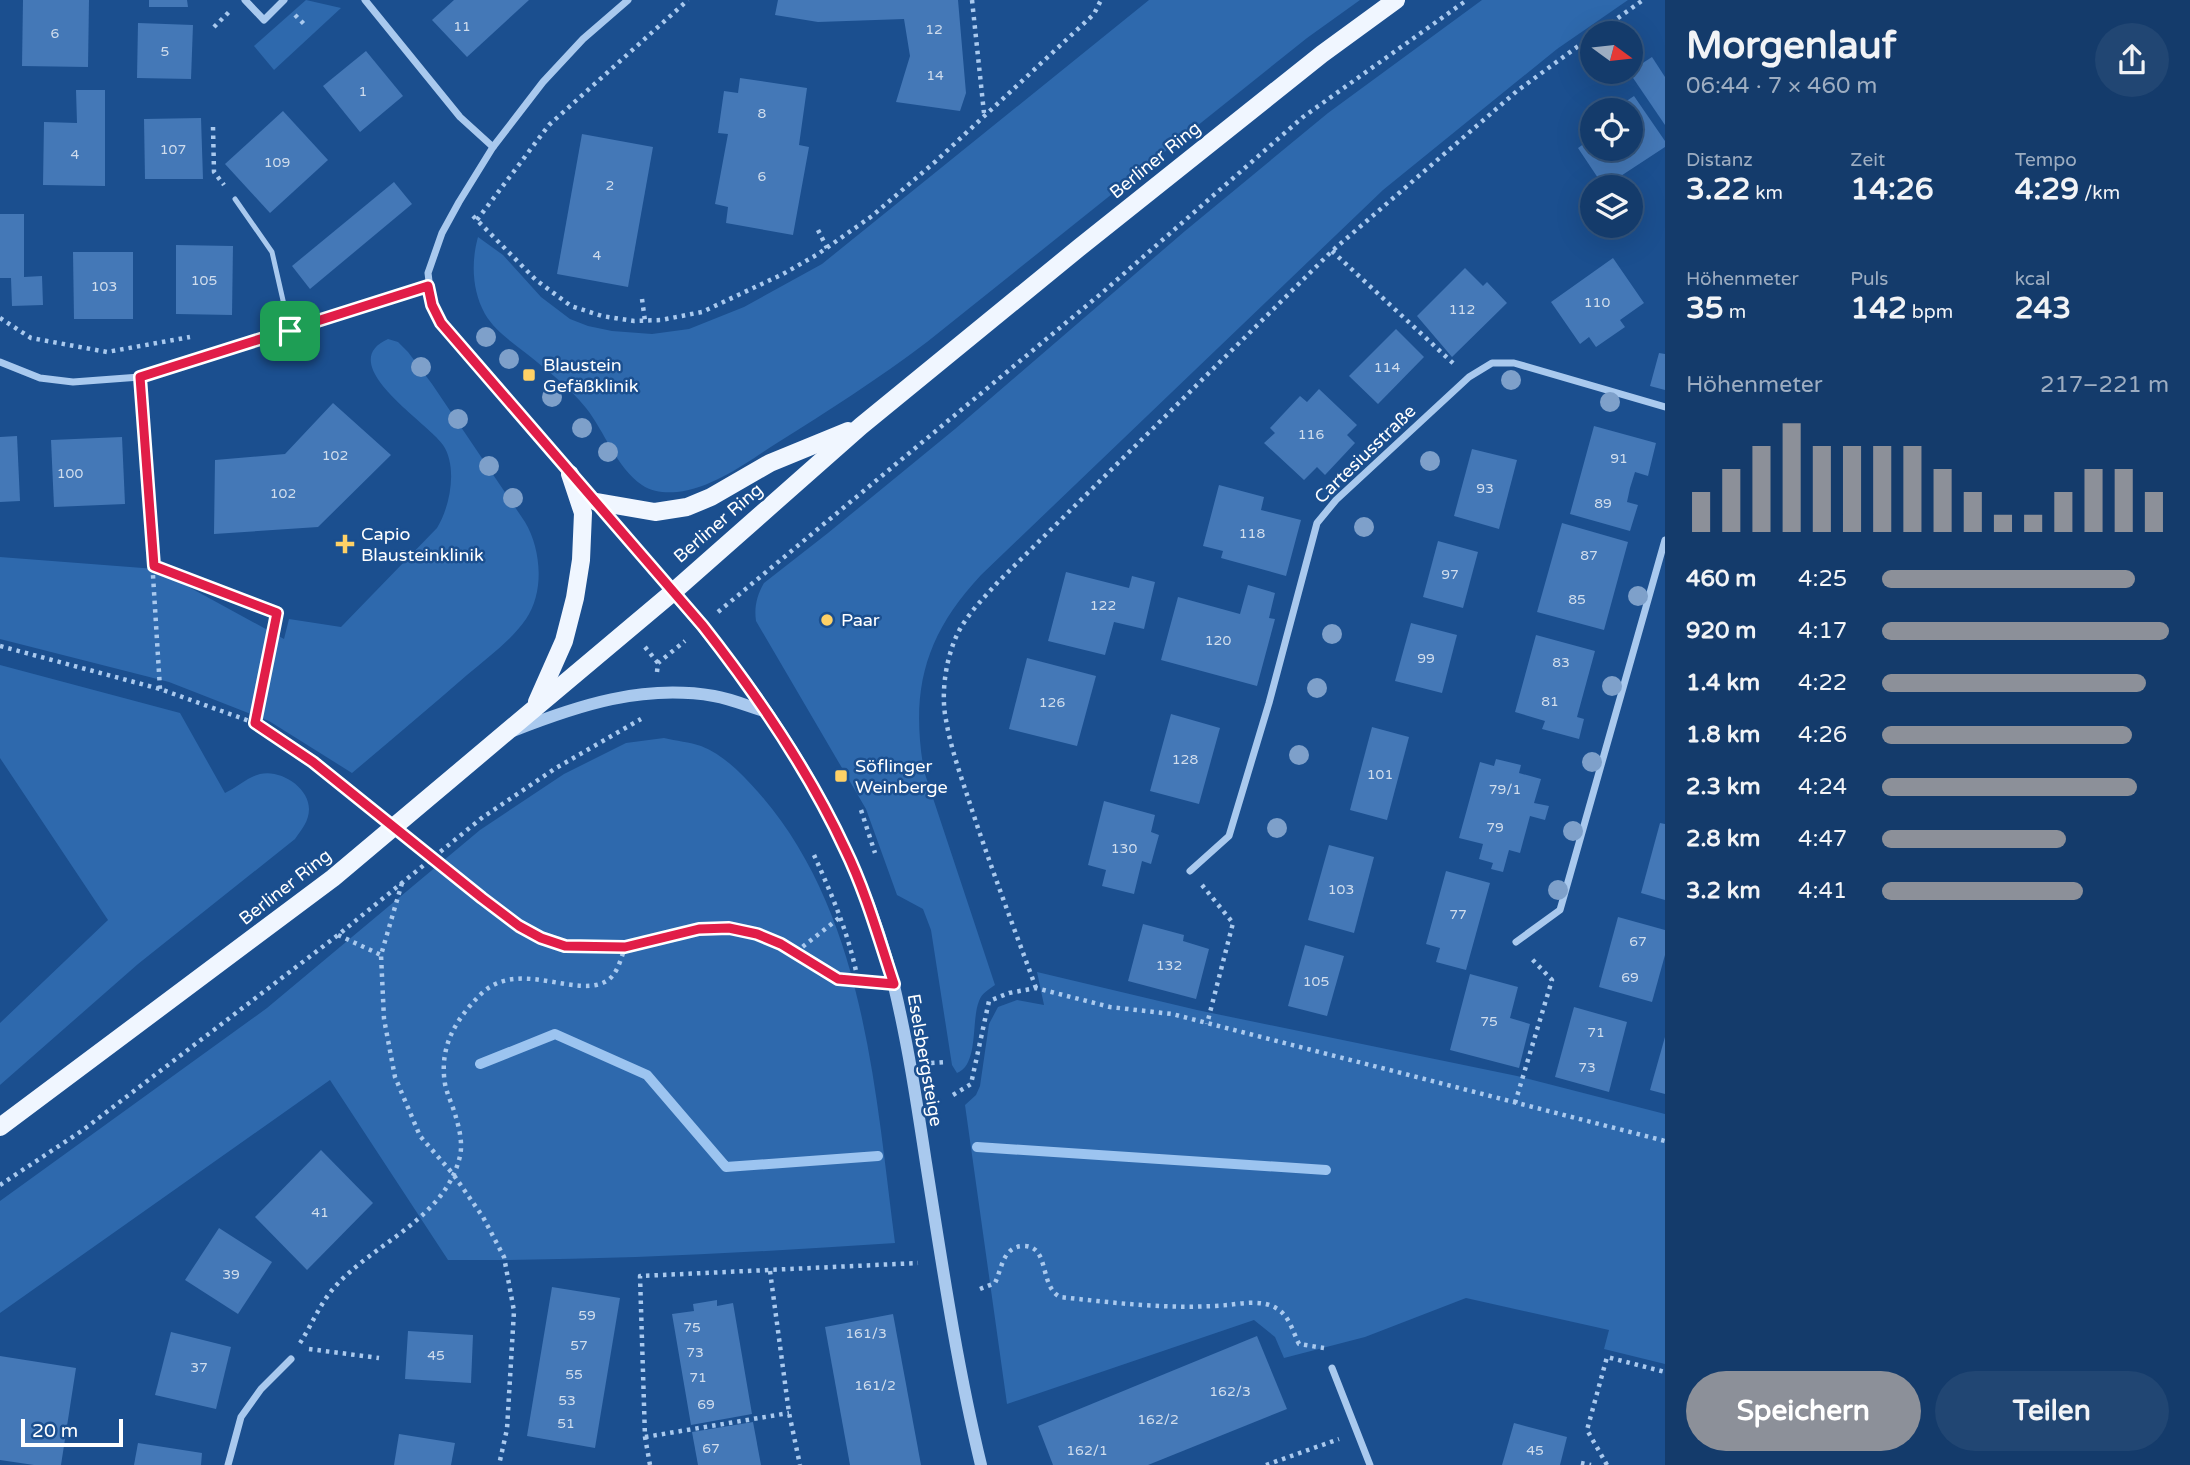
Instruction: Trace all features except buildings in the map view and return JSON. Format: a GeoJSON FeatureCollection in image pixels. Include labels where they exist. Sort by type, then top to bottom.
{"type":"FeatureCollection","features":[{"type":"Feature","properties":{"kind":"main road","name":"Berliner Ring"},"geometry":{"type":"LineString","coordinates":[[0,1128],[333,878],[673,592],[861,426],[1322,54],[1396,0]]}},
{"type":"Feature","properties":{"kind":"main road"},"geometry":{"type":"LineString","coordinates":[[597,502],[654,512],[687,507],[711,497],[770,463],[861,426]]}},
{"type":"Feature","properties":{"kind":"main road"},"geometry":{"type":"LineString","coordinates":[[534,708],[564,640],[575,598],[581,559],[583,513],[570,474]]}},
{"type":"Feature","properties":{"kind":"street"},"geometry":{"type":"LineString","coordinates":[[246,0],[264,20],[284,0]]}},
{"type":"Feature","properties":{"kind":"street"},"geometry":{"type":"LineString","coordinates":[[365,0],[460,117],[493,147]]}},
{"type":"Feature","properties":{"kind":"street"},"geometry":{"type":"LineString","coordinates":[[628,0],[560,63],[493,147],[458,202],[431,259],[428,286],[432,305],[441,323],[673,592]]}},
{"type":"Feature","properties":{"kind":"street"},"geometry":{"type":"LineString","coordinates":[[0,362],[40,378],[73,382],[140,377],[428,286]]}},
{"type":"Feature","properties":{"kind":"street","name":"Cartesiusstraße"},"geometry":{"type":"LineString","coordinates":[[1191,871],[1229,836],[1269,703],[1317,523],[1336,500],[1469,377],[1492,363],[1514,363],[1665,407]]}},
{"type":"Feature","properties":{"kind":"street"},"geometry":{"type":"LineString","coordinates":[[1516,942],[1560,910],[1665,540]]}},
{"type":"Feature","properties":{"kind":"street","name":"Eselsbergsteige"},"geometry":{"type":"LineString","coordinates":[[673,592],[737,670],[798,761],[846,849],[869,907],[894,984],[942,1262],[981,1465]]}},
{"type":"Feature","properties":{"kind":"street"},"geometry":{"type":"LineString","coordinates":[[502,736],[566,710],[614,697],[652,692],[715,696],[767,712]]}},
{"type":"Feature","properties":{"kind":"street"},"geometry":{"type":"LineString","coordinates":[[228,1465],[241,1417],[261,1389],[291,1359]]}},
{"type":"Feature","properties":{"kind":"street"},"geometry":{"type":"LineString","coordinates":[[1332,1368],[1370,1465]]}},
{"type":"Feature","properties":{"kind":"lane"},"geometry":{"type":"LineString","coordinates":[[235,199],[272,252],[290,331]]}},
{"type":"Feature","properties":{"kind":"path"},"geometry":{"type":"LineString","coordinates":[[477,220],[549,125],[688,0]]}},
{"type":"Feature","properties":{"kind":"path"},"geometry":{"type":"LineString","coordinates":[[972,0],[984,114]]}},
{"type":"Feature","properties":{"kind":"path"},"geometry":{"type":"LineString","coordinates":[[458,202],[537,280],[571,306],[602,316],[634,321],[661,320],[702,312],[783,274],[827,248],[872,216],[905,189],[1094,15],[1101,0]]}},
{"type":"Feature","properties":{"kind":"path"},"geometry":{"type":"LineString","coordinates":[[0,1185],[83,1130],[338,934],[483,817],[556,768],[644,717],[658,663],[1103,292],[1303,117],[1467,0]]}},
{"type":"Feature","properties":{"kind":"path"},"geometry":{"type":"LineString","coordinates":[[1614,21],[1643,0]]}},
{"type":"Feature","properties":{"kind":"path"},"geometry":{"type":"LineString","coordinates":[[1036,988],[978,829],[948,730],[944,693],[954,641],[969,615],[998,582],[1332,251],[1517,91],[1580,45]]}},
{"type":"Feature","properties":{"kind":"path"},"geometry":{"type":"LineString","coordinates":[[213,127],[214,172],[235,199]]}},
{"type":"Feature","properties":{"kind":"path"},"geometry":{"type":"LineString","coordinates":[[818,230],[827,248]]}},
{"type":"Feature","properties":{"kind":"path"},"geometry":{"type":"LineString","coordinates":[[1332,251],[1469,377]]}},
{"type":"Feature","properties":{"kind":"path"},"geometry":{"type":"LineString","coordinates":[[642,299],[645,321]]}},
{"type":"Feature","properties":{"kind":"path"},"geometry":{"type":"LineString","coordinates":[[0,318],[31,338],[107,352],[195,336]]}},
{"type":"Feature","properties":{"kind":"path"},"geometry":{"type":"LineString","coordinates":[[140,377],[160,689]]}},
{"type":"Feature","properties":{"kind":"path"},"geometry":{"type":"LineString","coordinates":[[154,566],[277,613],[255,723]]}},
{"type":"Feature","properties":{"kind":"path"},"geometry":{"type":"LineString","coordinates":[[0,646],[160,689],[255,723],[313,762],[482,898],[519,926],[541,938],[565,946],[625,947],[699,929],[729,928],[757,934],[796,952],[838,979],[894,984]]}},
{"type":"Feature","properties":{"kind":"path"},"geometry":{"type":"LineString","coordinates":[[814,855],[855,963],[858,981]]}},
{"type":"Feature","properties":{"kind":"path"},"geometry":{"type":"LineString","coordinates":[[1191,871],[1233,923],[1207,1024]]}},
{"type":"Feature","properties":{"kind":"path"},"geometry":{"type":"LineString","coordinates":[[402,882],[381,955],[384,1019],[395,1077],[420,1136],[453,1174],[483,1217],[505,1257],[514,1311],[507,1429],[499,1465]]}},
{"type":"Feature","properties":{"kind":"path"},"geometry":{"type":"LineString","coordinates":[[796,952],[839,918]]}},
{"type":"Feature","properties":{"kind":"path"},"geometry":{"type":"LineString","coordinates":[[338,934],[381,955]]}},
{"type":"Feature","properties":{"kind":"path"},"geometry":{"type":"LineString","coordinates":[[1515,1103],[1552,980],[1516,942]]}},
{"type":"Feature","properties":{"kind":"path"},"geometry":{"type":"LineString","coordinates":[[379,1358],[298,1348],[332,1289],[414,1223],[441,1196],[453,1174],[461,1155],[460,1132],[445,1087],[443,1068],[448,1041],[457,1020],[484,991],[501,981],[523,979],[597,985],[610,979],[619,965],[625,947]]}},
{"type":"Feature","properties":{"kind":"path"},"geometry":{"type":"LineString","coordinates":[[953,1094],[971,1084],[989,1001],[1009,993],[1036,988],[1110,1007],[1172,1014],[1665,1141]]}},
{"type":"Feature","properties":{"kind":"path"},"geometry":{"type":"LineString","coordinates":[[980,1289],[995,1283],[1011,1249],[1028,1245],[1040,1254],[1048,1285],[1060,1297],[1187,1307],[1264,1304],[1276,1308],[1287,1318],[1298,1344],[1324,1348]]}},
{"type":"Feature","properties":{"kind":"path"},"geometry":{"type":"LineString","coordinates":[[650,1465],[645,1437],[640,1276],[942,1262]]}},
{"type":"Feature","properties":{"kind":"path"},"geometry":{"type":"LineString","coordinates":[[770,1271],[789,1413],[800,1465]]}},
{"type":"Feature","properties":{"kind":"path"},"geometry":{"type":"LineString","coordinates":[[1607,1465],[1587,1430],[1607,1357],[1665,1372]]}},
{"type":"Feature","properties":{"kind":"path"},"geometry":{"type":"LineString","coordinates":[[645,1437],[789,1413]]}},
{"type":"Feature","properties":{"kind":"path"},"geometry":{"type":"LineString","coordinates":[[1266,1465],[1356,1433]]}},
{"type":"Feature","properties":{"kind":"path"},"geometry":{"type":"LineString","coordinates":[[1581,1463],[1591,1465]]}},
{"type":"Feature","properties":{"kind":"shaded area"},"geometry":{"type":"Polygon","coordinates":[[[306,0],[341,8],[274,70],[254,46],[306,0]]]}},
{"type":"Feature","properties":{"kind":"shaded area"},"geometry":{"type":"Polygon","coordinates":[[[1149,0],[1360,0],[1307,38],[927,342],[834,407],[717,480],[677,492],[659,492],[642,485],[625,469],[593,417],[579,400],[558,379],[499,331],[485,314],[477,296],[474,276],[478,237],[503,255],[541,297],[570,319],[588,326],[652,334],[689,329],[744,307],[822,264],[1149,0]]]}},
{"type":"Feature","properties":{"kind":"shaded area"},"geometry":{"type":"Polygon","coordinates":[[[1482,0],[1628,0],[1598,21],[1580,21],[1580,33],[1383,190],[981,575],[946,620],[926,665],[921,689],[920,742],[924,771],[995,985],[979,1001],[972,1052],[964,1068],[957,1073],[952,1065],[931,930],[923,909],[897,895],[866,809],[756,621],[758,597],[764,583],[955,429],[1185,231],[1328,113],[1482,0]]]}},
{"type":"Feature","properties":{"kind":"shaded area"},"geometry":{"type":"Polygon","coordinates":[[[388,339],[398,342],[408,352],[432,384],[525,522],[535,545],[538,583],[532,608],[513,635],[352,773],[269,721],[169,682],[0,639],[0,557],[156,569],[284,639],[289,619],[341,627],[437,528],[449,498],[450,464],[443,445],[389,393],[377,378],[371,363],[374,350],[388,339]]]}},
{"type":"Feature","properties":{"kind":"shaded area"},"geometry":{"type":"Polygon","coordinates":[[[0,665],[180,713],[225,793],[256,775],[276,774],[299,787],[308,801],[309,813],[295,839],[138,964],[0,1085],[0,1023],[108,920],[0,758],[0,665]]]}},
{"type":"Feature","properties":{"kind":"shaded area"},"geometry":{"type":"Polygon","coordinates":[[[664,738],[701,746],[717,754],[739,772],[758,792],[794,840],[822,892],[843,948],[859,1006],[871,1065],[895,1243],[672,1256],[448,1260],[330,1080],[0,1313],[0,1201],[267,1008],[480,830],[564,774],[626,743],[664,738]]]}},
{"type":"Feature","properties":{"kind":"shaded area"},"geometry":{"type":"Polygon","coordinates":[[[1037,972],[1197,1010],[1517,1076],[1665,1114],[1665,1364],[1604,1349],[1609,1330],[1466,1298],[1365,1337],[1284,1358],[1275,1337],[1254,1320],[1007,1404],[965,1105],[976,1095],[980,1086],[989,1024],[998,1007],[1017,1000],[1044,1005],[1037,972]]]}},
{"type":"Feature","properties":{"kind":"waterway"},"geometry":{"type":"LineString","coordinates":[[480,1064],[555,1034],[647,1075],[726,1167],[878,1156]]}},
{"type":"Feature","properties":{"kind":"waterway"},"geometry":{"type":"LineString","coordinates":[[977,1147],[1326,1170]]}},
{"type":"Feature","properties":{"kind":"place","name":"Blaustein Gefäßklinik"},"geometry":{"type":"Point","coordinates":[529,375]}},
{"type":"Feature","properties":{"kind":"place","name":"Capio Blausteinklinik"},"geometry":{"type":"Point","coordinates":[345,544]}},
{"type":"Feature","properties":{"kind":"place","name":"Paar"},"geometry":{"type":"Point","coordinates":[827,620]}},
{"type":"Feature","properties":{"kind":"place","name":"Söflinger Weinberge"},"geometry":{"type":"Point","coordinates":[841,776]}},
{"type":"Feature","properties":{"kind":"route"},"geometry":{"type":"LineString","coordinates":[[428,286],[432,305],[441,323],[703,626],[767,712],[798,761],[846,849],[869,907],[894,984],[838,979],[781,944],[757,934],[729,928],[699,929],[625,947],[565,946],[541,938],[519,926],[482,898],[313,762],[255,723],[277,613],[154,566],[140,377],[290,331],[428,286]]}}]}
